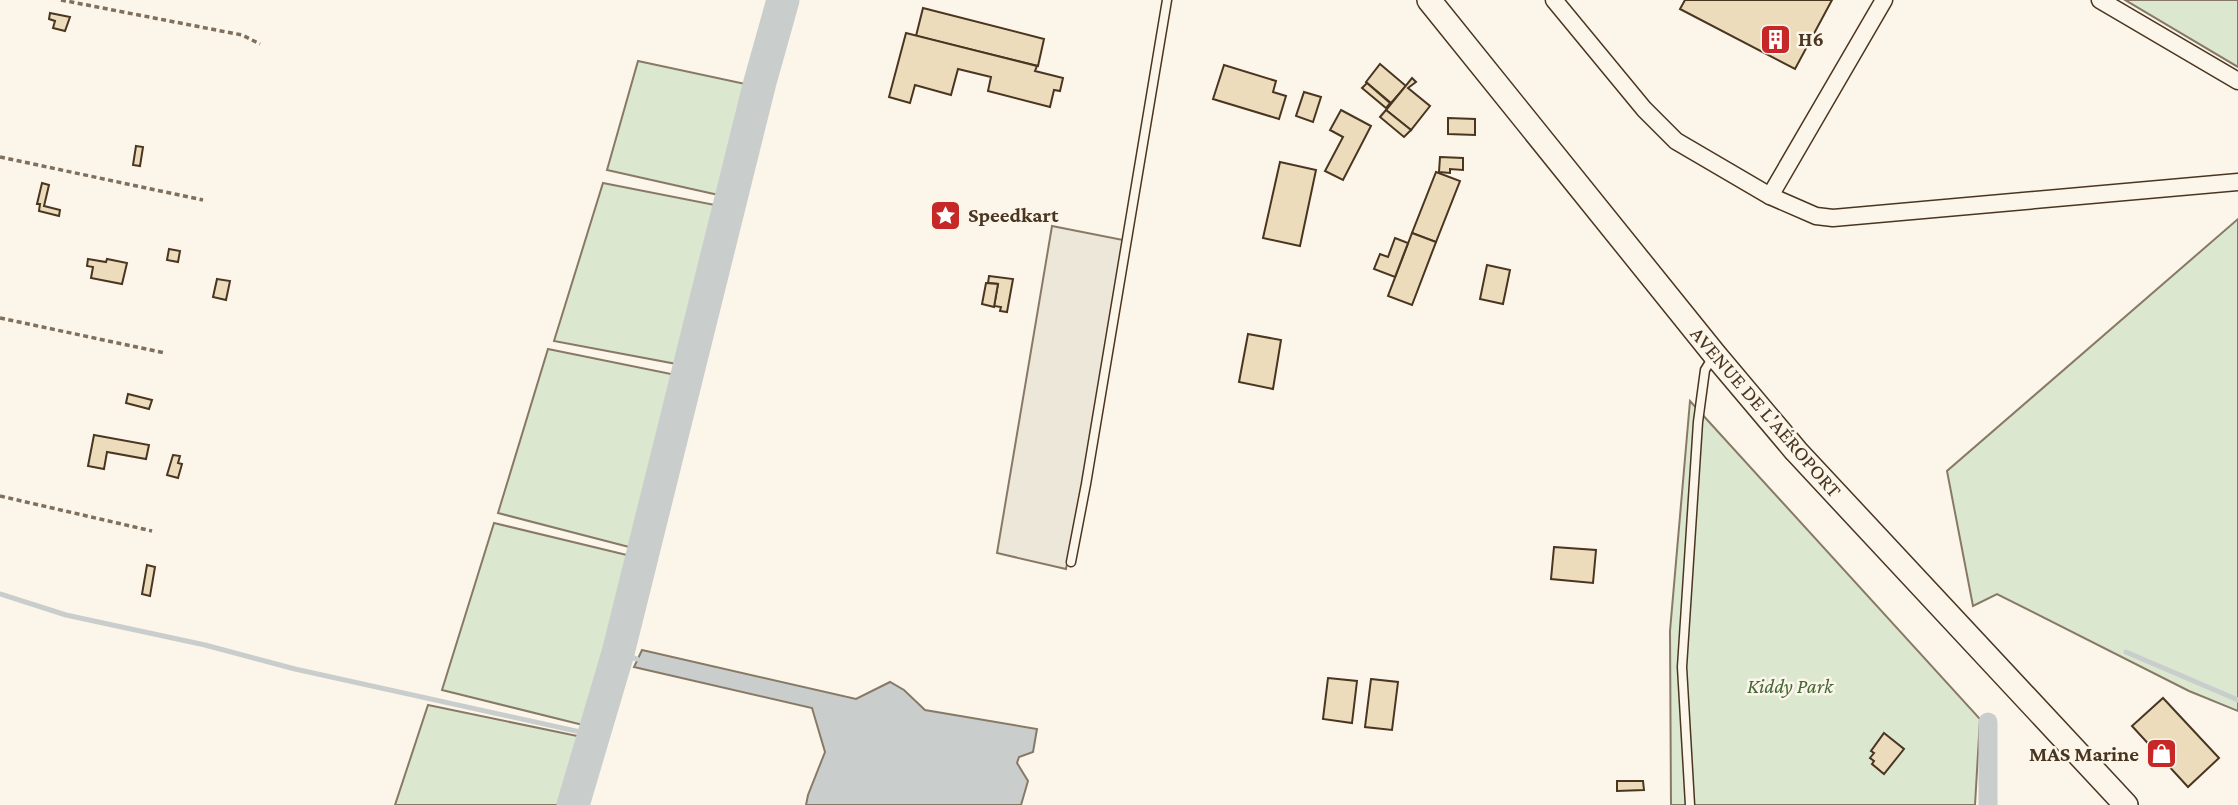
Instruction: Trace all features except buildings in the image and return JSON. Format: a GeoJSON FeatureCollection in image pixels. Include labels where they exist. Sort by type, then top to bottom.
{"type":"FeatureCollection","features":[{"type":"Feature","properties":{"kind":"main road","name":"AVENUE DE L'AÉROPORT"},"geometry":{"type":"LineString","coordinates":[[1429,0],[1715,355],[1796,451],[2126,805]]}},
{"type":"Feature","properties":{"kind":"street"},"geometry":{"type":"LineString","coordinates":[[1554,0],[1635,99],[1676,141],[1770,196],[1816,216],[1833,218],[2238,183]]}},
{"type":"Feature","properties":{"kind":"street"},"geometry":{"type":"LineString","coordinates":[[1770,196],[1884,0]]}},
{"type":"Feature","properties":{"kind":"street"},"geometry":{"type":"LineString","coordinates":[[2101,0],[2238,81]]}},
{"type":"Feature","properties":{"kind":"lane"},"geometry":{"type":"LineString","coordinates":[[1071,562],[1167,0]]}},
{"type":"Feature","properties":{"kind":"lane"},"geometry":{"type":"LineString","coordinates":[[1690,805],[1682,667],[1698,422],[1705,370],[1715,355]]}},
{"type":"Feature","properties":{"kind":"path"},"geometry":{"type":"LineString","coordinates":[[61,0],[242,35],[260,44]]}},
{"type":"Feature","properties":{"kind":"path"},"geometry":{"type":"LineString","coordinates":[[0,157],[203,200]]}},
{"type":"Feature","properties":{"kind":"path"},"geometry":{"type":"LineString","coordinates":[[0,318],[165,353]]}},
{"type":"Feature","properties":{"kind":"path"},"geometry":{"type":"LineString","coordinates":[[0,496],[152,531]]}},
{"type":"Feature","properties":{"kind":"green space"},"geometry":{"type":"Polygon","coordinates":[[[2125,0],[2238,0],[2238,67],[2125,0]]]}},
{"type":"Feature","properties":{"kind":"green space"},"geometry":{"type":"Polygon","coordinates":[[[638,61],[750,85],[723,196],[607,170],[638,61]]]}},
{"type":"Feature","properties":{"kind":"green space"},"geometry":{"type":"Polygon","coordinates":[[[603,183],[720,206],[682,365],[554,341],[603,183]]]}},
{"type":"Feature","properties":{"kind":"green space"},"geometry":{"type":"Polygon","coordinates":[[[2238,219],[2238,711],[2189,691],[1997,594],[1973,606],[1947,471],[2238,219]]]}},
{"type":"Feature","properties":{"kind":"green space"},"geometry":{"type":"Polygon","coordinates":[[[548,349],[676,375],[633,548],[498,513],[548,349]]]}},
{"type":"Feature","properties":{"kind":"green space","name":"Kiddy Park"},"geometry":{"type":"Polygon","coordinates":[[[1690,401],[1980,719],[1975,805],[1671,805],[1670,631],[1690,401]]]}},
{"type":"Feature","properties":{"kind":"green space"},"geometry":{"type":"Polygon","coordinates":[[[494,523],[631,556],[583,725],[442,690],[494,523]]]}},
{"type":"Feature","properties":{"kind":"green space"},"geometry":{"type":"Polygon","coordinates":[[[428,705],[587,738],[566,805],[395,805],[428,705]]]}},
{"type":"Feature","properties":{"kind":"shaded area"},"geometry":{"type":"Polygon","coordinates":[[[1052,226],[1123,240],[1066,569],[997,553],[1052,226]]]}},
{"type":"Feature","properties":{"kind":"shaded area"},"geometry":{"type":"Polygon","coordinates":[[[642,650],[856,699],[890,682],[904,690],[925,710],[1037,729],[1033,752],[1019,757],[1017,763],[1028,781],[1021,805],[806,805],[825,752],[812,708],[634,667],[642,650]]]}},
{"type":"Feature","properties":{"kind":"waterway"},"geometry":{"type":"LineString","coordinates":[[573,805],[618,653],[760,82],[783,0]]}},
{"type":"Feature","properties":{"kind":"waterway"},"geometry":{"type":"LineString","coordinates":[[0,594],[66,615],[594,735]]}},
{"type":"Feature","properties":{"kind":"waterway"},"geometry":{"type":"LineString","coordinates":[[2126,652],[2238,700]]}},
{"type":"Feature","properties":{"kind":"waterway"},"geometry":{"type":"LineString","coordinates":[[618,653],[637,659]]}},
{"type":"Feature","properties":{"kind":"waterway"},"geometry":{"type":"LineString","coordinates":[[1988,722],[1988,805]]}},
{"type":"Feature","properties":{"kind":"place","name":"H6"},"geometry":{"type":"Point","coordinates":[1775,39]}},
{"type":"Feature","properties":{"kind":"place","name":"Speedkart"},"geometry":{"type":"Point","coordinates":[945,215]}},
{"type":"Feature","properties":{"kind":"place","name":"MAS Marine"},"geometry":{"type":"Point","coordinates":[2162,754]}}]}
